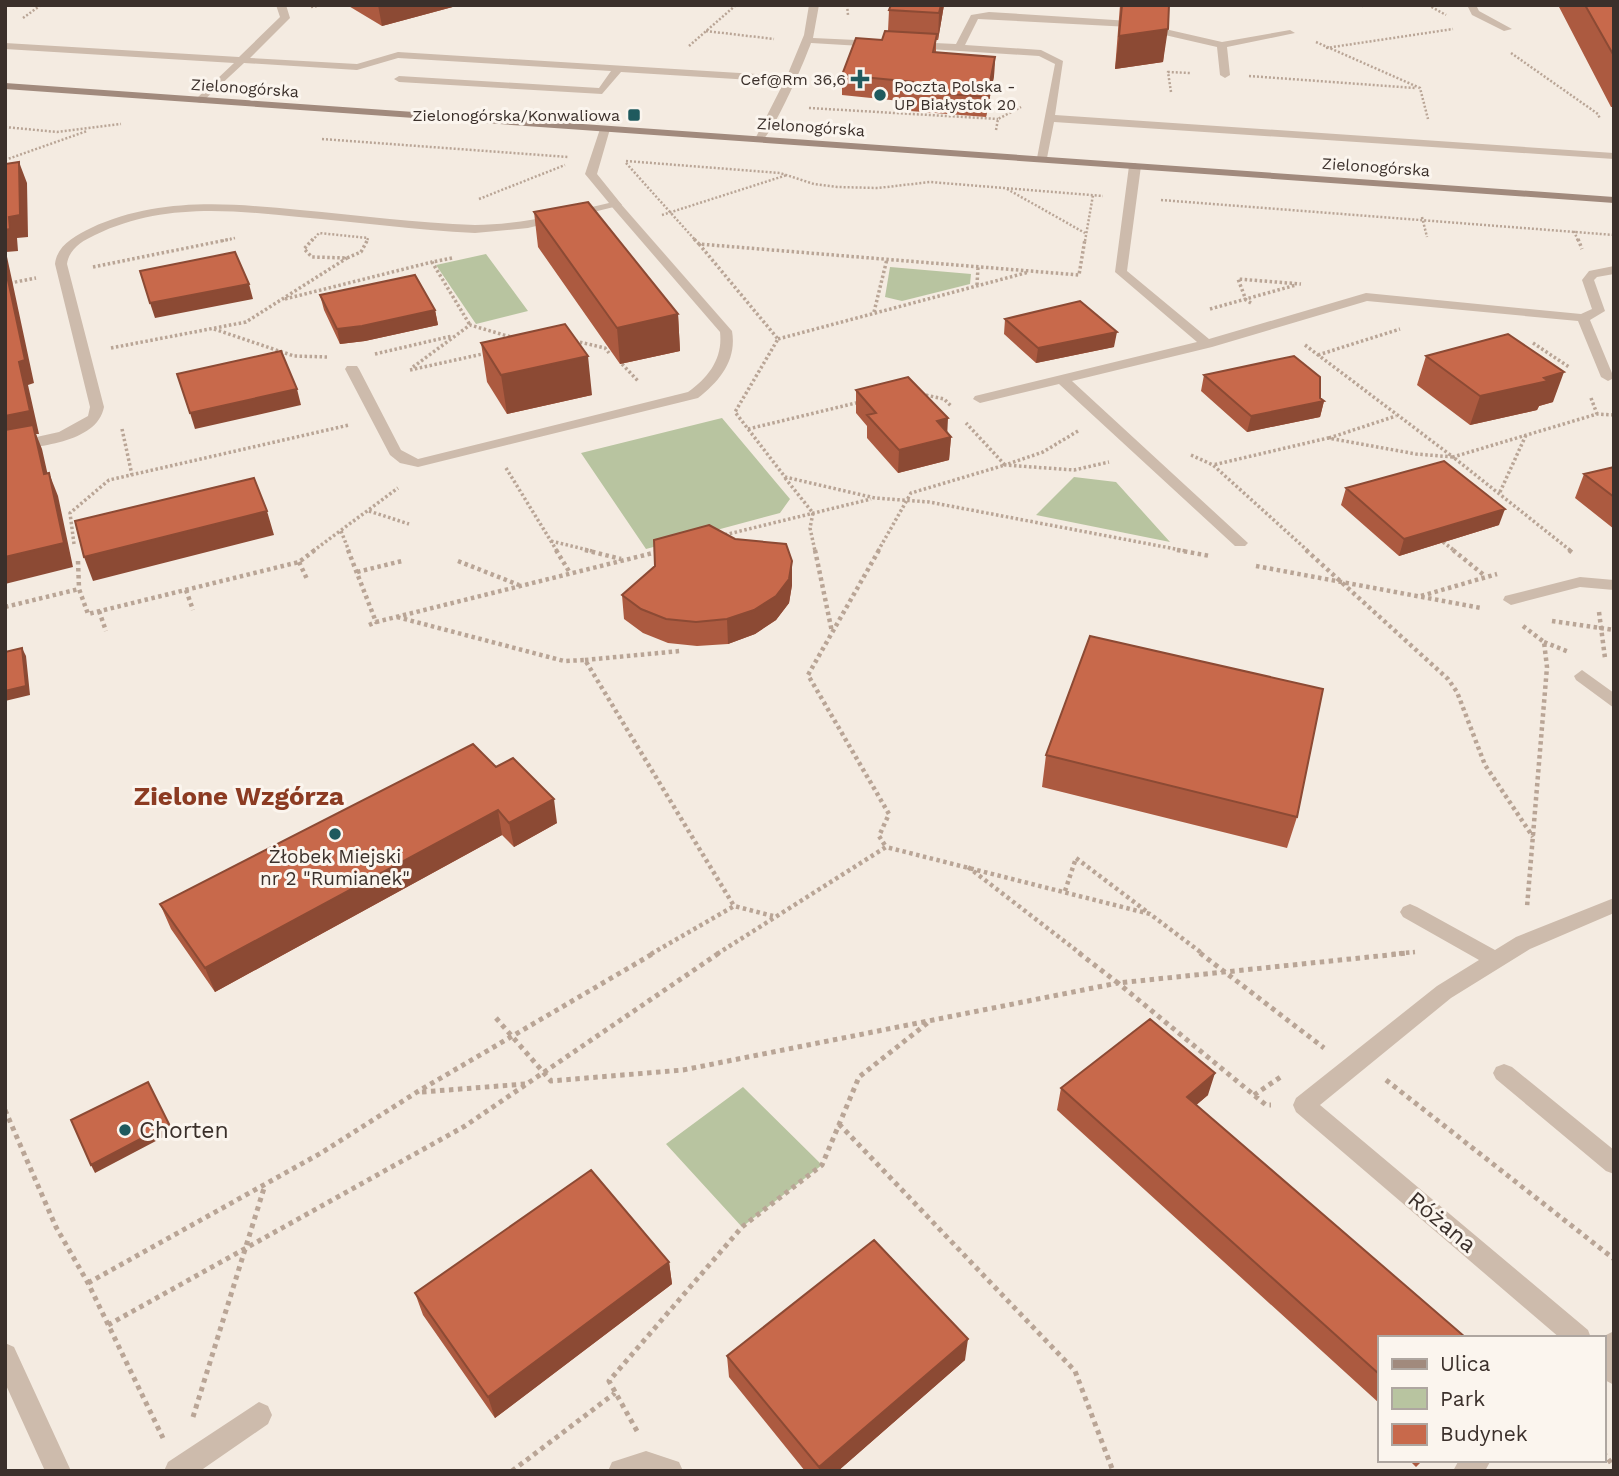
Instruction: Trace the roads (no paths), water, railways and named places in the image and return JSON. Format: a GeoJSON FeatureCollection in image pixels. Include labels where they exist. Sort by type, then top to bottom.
{"type":"FeatureCollection","features":[{"type":"Feature","properties":{"kind":"street"},"geometry":{"type":"LineString","coordinates":[[201,100],[285,18],[281,5]]}},
{"type":"Feature","properties":{"kind":"street"},"geometry":{"type":"LineString","coordinates":[[760,139],[790,79],[815,18],[814,5]]}},
{"type":"Feature","properties":{"kind":"street"},"geometry":{"type":"LineString","coordinates":[[1471,5],[1475,13],[1507,29]]}},
{"type":"Feature","properties":{"kind":"street"},"geometry":{"type":"LineString","coordinates":[[958,47],[970,20],[989,15],[1130,24],[1222,45],[1290,33]]}},
{"type":"Feature","properties":{"kind":"street"},"geometry":{"type":"LineString","coordinates":[[806,40],[893,44]]}},
{"type":"Feature","properties":{"kind":"street"},"geometry":{"type":"LineString","coordinates":[[906,45],[1041,53],[1057,60],[1059,63],[1042,159]]}},
{"type":"Feature","properties":{"kind":"street"},"geometry":{"type":"LineString","coordinates":[[1222,45],[1225,75]]}},
{"type":"Feature","properties":{"kind":"street"},"geometry":{"type":"LineString","coordinates":[[5,46],[357,67],[398,55],[790,79]]}},
{"type":"Feature","properties":{"kind":"street"},"geometry":{"type":"LineString","coordinates":[[399,79],[602,91],[618,69]]}},
{"type":"Feature","properties":{"kind":"street","name":"Zielonogórska"},"geometry":{"type":"LineString","coordinates":[[7,88],[1614,200]]}},
{"type":"Feature","properties":{"kind":"street"},"geometry":{"type":"LineString","coordinates":[[1048,118],[1614,156]]}},
{"type":"Feature","properties":{"kind":"street"},"geometry":{"type":"LineString","coordinates":[[356,363],[377,418],[395,452],[418,463],[672,402],[693,395],[708,385],[729,343],[726,331],[591,174],[605,128]]}},
{"type":"Feature","properties":{"kind":"street"},"geometry":{"type":"LineString","coordinates":[[1135,166],[1121,272],[1207,344]]}},
{"type":"Feature","properties":{"kind":"street"},"geometry":{"type":"LineString","coordinates":[[5,448],[79,430],[94,418],[97,407],[61,258],[76,241],[118,220],[169,207],[234,207],[492,228],[616,205]]}},
{"type":"Feature","properties":{"kind":"street"},"geometry":{"type":"LineString","coordinates":[[980,400],[1207,344],[1366,297],[1583,318],[1599,311],[1588,280],[1602,270],[1614,270]]}},
{"type":"Feature","properties":{"kind":"street"},"geometry":{"type":"LineString","coordinates":[[1583,318],[1608,377]]}},
{"type":"Feature","properties":{"kind":"street"},"geometry":{"type":"LineString","coordinates":[[1064,381],[1240,543]]}},
{"type":"Feature","properties":{"kind":"street"},"geometry":{"type":"LineString","coordinates":[[1506,605],[1580,582],[1614,585]]}},
{"type":"Feature","properties":{"kind":"street"},"geometry":{"type":"LineString","coordinates":[[1582,676],[1614,702]]}},
{"type":"Feature","properties":{"kind":"street"},"geometry":{"type":"LineString","coordinates":[[1410,912],[1495,960],[1523,943],[1614,905]]}},
{"type":"Feature","properties":{"kind":"street","name":"Różana"},"geometry":{"type":"LineString","coordinates":[[1495,960],[1444,992],[1304,1105],[1577,1336]]}},
{"type":"Feature","properties":{"kind":"street"},"geometry":{"type":"LineString","coordinates":[[1504,1073],[1614,1164]]}},
{"type":"Feature","properties":{"kind":"street"},"geometry":{"type":"LineString","coordinates":[[5,1355],[58,1471]]}},
{"type":"Feature","properties":{"kind":"street"},"geometry":{"type":"LineString","coordinates":[[177,1471],[259,1415]]}},
{"type":"Feature","properties":{"kind":"street"},"geometry":{"type":"LineString","coordinates":[[621,1471],[639,1462],[663,1467]]}},
{"type":"Feature","properties":{"kind":"place","name":"Cef@Rm 36,6"},"geometry":{"type":"Point","coordinates":[860,79]}},
{"type":"Feature","properties":{"kind":"place","name":"Poczta Polska - UP Białystok 20"},"geometry":{"type":"Point","coordinates":[880,95]}},
{"type":"Feature","properties":{"kind":"place","name":"Zielonogórska/Konwaliowa"},"geometry":{"type":"Point","coordinates":[634,115]}},
{"type":"Feature","properties":{"kind":"place","name":"Żłobek Miejski nr 2 \"Rumianek\""},"geometry":{"type":"Point","coordinates":[335,834]}},
{"type":"Feature","properties":{"kind":"place","name":"Chorten"},"geometry":{"type":"Point","coordinates":[125,1130]}},
{"type":"Feature","properties":{"kind":"district","name":"Zielone Wzgórza"},"geometry":{"type":"Point","coordinates":[239,796]}}]}
